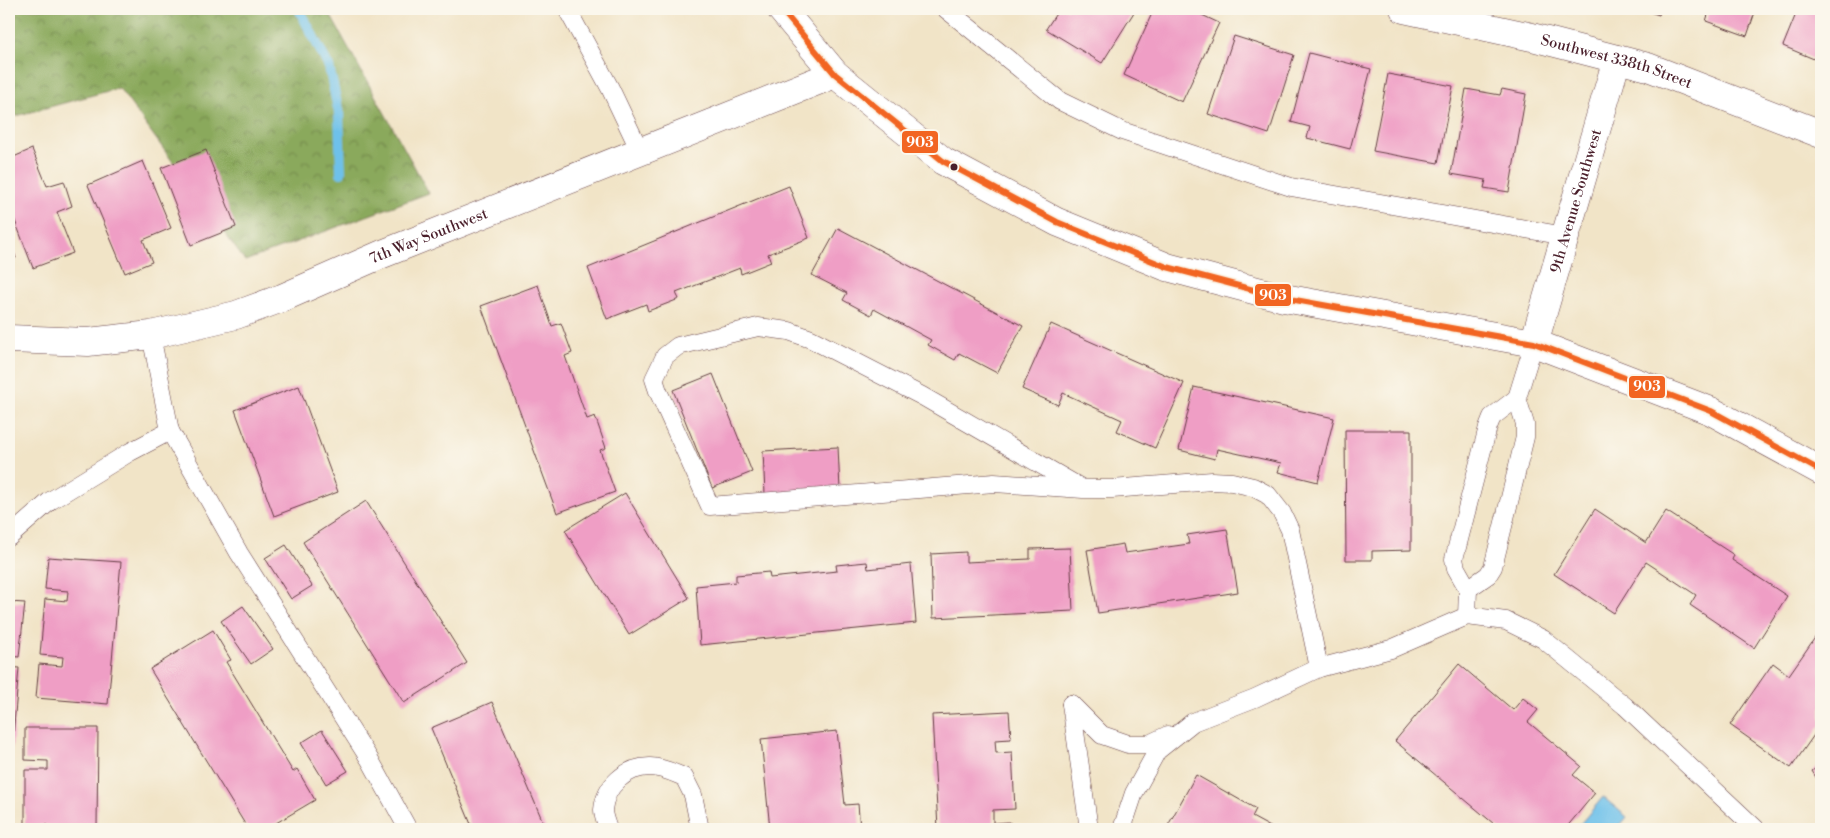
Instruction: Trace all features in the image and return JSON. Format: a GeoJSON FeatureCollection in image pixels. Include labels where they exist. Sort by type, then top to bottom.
{"type":"FeatureCollection","features":[{"type":"Feature","properties":{"kind":"street"},"geometry":{"type":"LineString","coordinates":[[781,9],[835,74],[943,161],[1057,222],[1167,267],[1284,298],[1534,343],[1712,411],[1821,470]]}},
{"type":"Feature","properties":{"kind":"street","name":"Southwest 338th Street"},"geometry":{"type":"LineString","coordinates":[[1404,9],[1648,67],[1821,134]]}},
{"type":"Feature","properties":{"kind":"street","name":"9th Avenue Southwest"},"geometry":{"type":"LineString","coordinates":[[1534,343],[1617,59]]}},
{"type":"Feature","properties":{"kind":"street","name":"7th Way Southwest"},"geometry":{"type":"LineString","coordinates":[[9,338],[88,342],[151,335],[236,315],[282,298],[380,254],[835,74]]}},
{"type":"Feature","properties":{"kind":"lane"},"geometry":{"type":"LineString","coordinates":[[567,9],[610,88],[640,151]]}},
{"type":"Feature","properties":{"kind":"lane"},"geometry":{"type":"LineString","coordinates":[[946,9],[1060,101],[1122,131],[1291,187],[1565,236]]}},
{"type":"Feature","properties":{"kind":"lane"},"geometry":{"type":"LineString","coordinates":[[1083,489],[922,396],[811,339],[789,331],[758,327],[678,346],[665,356],[654,379],[710,506],[994,482],[1083,489],[1112,489],[1212,481],[1232,482],[1253,487],[1268,495],[1282,513],[1290,530],[1319,668]]}},
{"type":"Feature","properties":{"kind":"lane"},"geometry":{"type":"LineString","coordinates":[[151,335],[170,431],[239,553],[370,760],[408,829]]}},
{"type":"Feature","properties":{"kind":"lane"},"geometry":{"type":"LineString","coordinates":[[1468,589],[1488,574],[1492,567],[1525,437],[1525,424],[1517,398],[1534,343]]}},
{"type":"Feature","properties":{"kind":"lane"},"geometry":{"type":"LineString","coordinates":[[1467,616],[1468,589],[1456,568],[1454,558],[1488,427],[1492,417],[1517,398]]}},
{"type":"Feature","properties":{"kind":"lane"},"geometry":{"type":"LineString","coordinates":[[9,536],[50,500],[130,452],[170,431]]}},
{"type":"Feature","properties":{"kind":"lane"},"geometry":{"type":"LineString","coordinates":[[1089,829],[1072,704],[1102,735],[1128,744],[1149,744],[1193,722],[1255,698],[1319,668],[1391,649],[1467,616],[1506,621],[1544,639],[1625,706],[1756,829]]}},
{"type":"Feature","properties":{"kind":"lane"},"geometry":{"type":"LineString","coordinates":[[1122,829],[1134,793],[1157,751],[1193,722]]}},
{"type":"Feature","properties":{"kind":"lane"},"geometry":{"type":"LineString","coordinates":[[608,829],[603,812],[607,793],[617,780],[630,771],[650,767],[667,770],[684,777],[694,795],[700,829]]}},
{"type":"Feature","properties":{"kind":"green space"},"geometry":{"type":"Polygon","coordinates":[[[9,9],[327,9],[429,193],[245,261],[119,88],[9,118],[9,9]]]}},
{"type":"Feature","properties":{"kind":"water"},"geometry":{"type":"Polygon","coordinates":[[[1603,797],[1627,817],[1617,829],[1576,829],[1603,797]]]}},
{"type":"Feature","properties":{"kind":"building"},"geometry":{"type":"Polygon","coordinates":[[[1059,9],[1136,9],[1102,63],[1046,29],[1059,9]]]}},
{"type":"Feature","properties":{"kind":"building"},"geometry":{"type":"Polygon","coordinates":[[[1154,9],[1189,9],[1219,23],[1182,102],[1124,75],[1154,9]]]}},
{"type":"Feature","properties":{"kind":"building"},"geometry":{"type":"Polygon","coordinates":[[[1640,9],[1661,9],[1659,15],[1640,9]]]}},
{"type":"Feature","properties":{"kind":"building"},"geometry":{"type":"Polygon","coordinates":[[[1710,9],[1756,9],[1747,36],[1706,21],[1710,9]]]}},
{"type":"Feature","properties":{"kind":"building"},"geometry":{"type":"Polygon","coordinates":[[[1798,9],[1821,9],[1821,62],[1783,46],[1798,9]]]}},
{"type":"Feature","properties":{"kind":"building"},"geometry":{"type":"Polygon","coordinates":[[[1234,36],[1294,55],[1269,134],[1208,114],[1234,36]]]}},
{"type":"Feature","properties":{"kind":"building"},"geometry":{"type":"Polygon","coordinates":[[[1309,53],[1371,69],[1350,149],[1307,138],[1310,127],[1291,122],[1309,53]]]}},
{"type":"Feature","properties":{"kind":"building"},"geometry":{"type":"Polygon","coordinates":[[[1388,74],[1453,86],[1438,163],[1373,151],[1388,74]]]}},
{"type":"Feature","properties":{"kind":"building"},"geometry":{"type":"Polygon","coordinates":[[[1466,89],[1500,95],[1502,89],[1526,94],[1509,192],[1484,188],[1486,180],[1451,174],[1466,89]]]}},
{"type":"Feature","properties":{"kind":"building"},"geometry":{"type":"Polygon","coordinates":[[[32,149],[47,186],[64,181],[72,206],[57,212],[73,253],[33,268],[9,205],[9,159],[32,149]]]}},
{"type":"Feature","properties":{"kind":"building"},"geometry":{"type":"Polygon","coordinates":[[[206,150],[236,227],[191,245],[161,168],[206,150]]]}},
{"type":"Feature","properties":{"kind":"building"},"geometry":{"type":"Polygon","coordinates":[[[143,161],[171,228],[143,240],[152,262],[125,273],[88,185],[143,161]]]}},
{"type":"Feature","properties":{"kind":"building"},"geometry":{"type":"Polygon","coordinates":[[[789,186],[809,238],[768,254],[771,262],[741,274],[740,268],[676,293],[679,299],[648,311],[646,304],[607,319],[588,268],[789,186]]]}},
{"type":"Feature","properties":{"kind":"building"},"geometry":{"type":"Polygon","coordinates":[[[838,228],[1023,326],[997,373],[959,353],[955,360],[928,345],[931,340],[874,309],[871,315],[843,300],[847,293],[812,275],[838,228]]]}},
{"type":"Feature","properties":{"kind":"building"},"geometry":{"type":"Polygon","coordinates":[[[9,239],[16,258],[9,260],[9,239]]]}},
{"type":"Feature","properties":{"kind":"building"},"geometry":{"type":"Polygon","coordinates":[[[538,285],[552,326],[561,323],[572,353],[565,356],[587,419],[595,416],[606,448],[600,450],[615,492],[557,513],[481,306],[538,285]]]}},
{"type":"Feature","properties":{"kind":"building"},"geometry":{"type":"Polygon","coordinates":[[[1051,324],[1184,383],[1155,448],[1117,431],[1122,420],[1063,393],[1058,405],[1022,389],[1051,324]]]}},
{"type":"Feature","properties":{"kind":"building"},"geometry":{"type":"Polygon","coordinates":[[[713,374],[752,472],[712,488],[673,390],[713,374]]]}},
{"type":"Feature","properties":{"kind":"building"},"geometry":{"type":"Polygon","coordinates":[[[299,386],[338,492],[274,516],[235,410],[299,386]]]}},
{"type":"Feature","properties":{"kind":"building"},"geometry":{"type":"Polygon","coordinates":[[[1194,387],[1334,418],[1318,482],[1278,472],[1281,463],[1217,449],[1215,459],[1179,450],[1194,387]]]}},
{"type":"Feature","properties":{"kind":"building"},"geometry":{"type":"Polygon","coordinates":[[[1345,430],[1411,430],[1411,550],[1372,551],[1372,560],[1346,560],[1345,430]]]}},
{"type":"Feature","properties":{"kind":"building"},"geometry":{"type":"Polygon","coordinates":[[[838,447],[840,490],[765,494],[763,451],[838,447]]]}},
{"type":"Feature","properties":{"kind":"building"},"geometry":{"type":"Polygon","coordinates":[[[625,493],[689,598],[629,635],[565,530],[625,493]]]}},
{"type":"Feature","properties":{"kind":"building"},"geometry":{"type":"Polygon","coordinates":[[[366,501],[467,663],[404,703],[303,542],[366,501]]]}},
{"type":"Feature","properties":{"kind":"building"},"geometry":{"type":"Polygon","coordinates":[[[1595,509],[1646,543],[1666,511],[1734,555],[1732,560],[1787,596],[1754,648],[1690,605],[1696,595],[1646,562],[1614,613],[1554,574],[1595,509]]]}},
{"type":"Feature","properties":{"kind":"building"},"geometry":{"type":"Polygon","coordinates":[[[1227,529],[1238,592],[1098,613],[1087,550],[1123,544],[1125,553],[1189,544],[1187,535],[1227,529]]]}},
{"type":"Feature","properties":{"kind":"building"},"geometry":{"type":"Polygon","coordinates":[[[286,545],[312,586],[291,599],[265,558],[286,545]]]}},
{"type":"Feature","properties":{"kind":"building"},"geometry":{"type":"Polygon","coordinates":[[[1070,548],[1073,611],[933,618],[931,554],[966,552],[966,562],[1030,559],[1030,549],[1070,548]]]}},
{"type":"Feature","properties":{"kind":"building"},"geometry":{"type":"Polygon","coordinates":[[[48,557],[121,562],[108,704],[36,698],[39,664],[62,666],[63,657],[40,655],[45,599],[67,601],[68,591],[45,589],[48,557]]]}},
{"type":"Feature","properties":{"kind":"building"},"geometry":{"type":"Polygon","coordinates":[[[867,562],[868,569],[911,564],[916,623],[700,645],[696,586],[736,582],[736,575],[769,572],[770,578],[837,571],[836,565],[867,562]]]}},
{"type":"Feature","properties":{"kind":"building"},"geometry":{"type":"Polygon","coordinates":[[[9,602],[25,603],[19,657],[9,656],[9,602]]]}},
{"type":"Feature","properties":{"kind":"building"},"geometry":{"type":"Polygon","coordinates":[[[243,606],[273,649],[251,664],[221,621],[243,606]]]}},
{"type":"Feature","properties":{"kind":"building"},"geometry":{"type":"Polygon","coordinates":[[[1821,629],[1821,725],[1791,768],[1730,725],[1773,663],[1789,675],[1821,629]]]}},
{"type":"Feature","properties":{"kind":"building"},"geometry":{"type":"Polygon","coordinates":[[[213,630],[231,660],[226,662],[293,772],[297,769],[315,800],[266,829],[248,829],[150,669],[213,630]]]}},
{"type":"Feature","properties":{"kind":"building"},"geometry":{"type":"Polygon","coordinates":[[[1459,664],[1513,710],[1523,698],[1538,710],[1528,722],[1581,766],[1573,775],[1595,793],[1565,829],[1500,829],[1395,741],[1459,664]]]}},
{"type":"Feature","properties":{"kind":"building"},"geometry":{"type":"Polygon","coordinates":[[[9,667],[19,668],[12,748],[9,748],[9,667]]]}},
{"type":"Feature","properties":{"kind":"building"},"geometry":{"type":"Polygon","coordinates":[[[492,702],[546,829],[473,829],[431,728],[492,702]]]}},
{"type":"Feature","properties":{"kind":"building"},"geometry":{"type":"Polygon","coordinates":[[[1009,711],[1011,739],[995,740],[996,753],[1012,752],[1015,809],[993,810],[993,823],[1010,822],[1011,829],[938,829],[932,715],[1009,711]]]}},
{"type":"Feature","properties":{"kind":"building"},"geometry":{"type":"Polygon","coordinates":[[[25,728],[98,728],[97,829],[48,829],[48,825],[25,825],[25,770],[48,770],[48,761],[25,760],[25,728]]]}},
{"type":"Feature","properties":{"kind":"building"},"geometry":{"type":"Polygon","coordinates":[[[322,730],[348,771],[326,784],[301,743],[322,730]]]}},
{"type":"Feature","properties":{"kind":"building"},"geometry":{"type":"Polygon","coordinates":[[[837,731],[845,805],[858,804],[860,829],[770,829],[761,739],[837,731]]]}},
{"type":"Feature","properties":{"kind":"building"},"geometry":{"type":"Polygon","coordinates":[[[1821,764],[1821,785],[1812,771],[1821,764]]]}},
{"type":"Feature","properties":{"kind":"building"},"geometry":{"type":"Polygon","coordinates":[[[1196,775],[1256,809],[1252,817],[1274,829],[1166,829],[1196,775]]]}},
{"type":"Feature","properties":{"kind":"waterway"},"geometry":{"type":"LineString","coordinates":[[299,9],[329,67],[339,113],[341,173]]}},
{"type":"Feature","properties":{"kind":"transit line","name":"903"},"geometry":{"type":"LineString","coordinates":[[781,9],[835,74],[943,161],[1057,222],[1167,267],[1284,298],[1534,343],[1711,411],[1821,471]]}}]}
